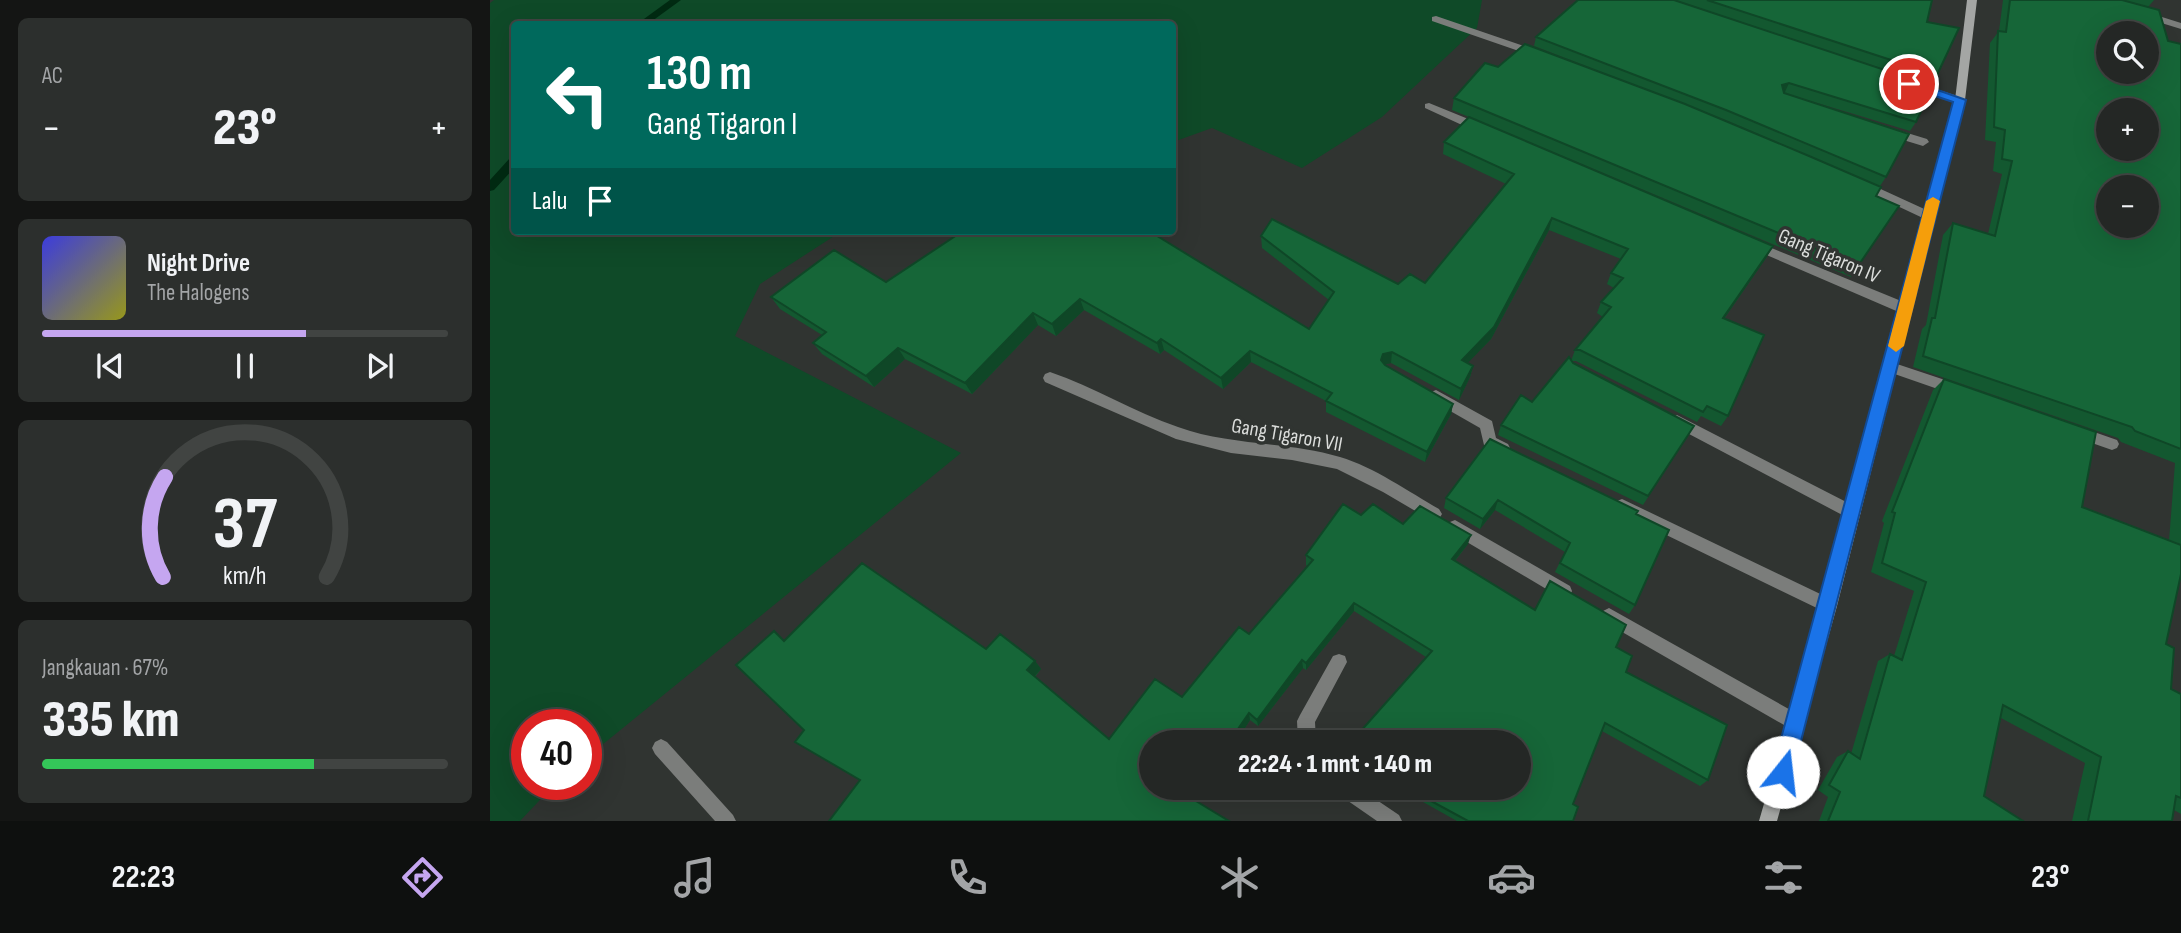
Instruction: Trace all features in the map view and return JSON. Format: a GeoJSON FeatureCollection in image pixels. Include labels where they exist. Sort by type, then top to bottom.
{"type":"FeatureCollection","features":[{"type":"Feature","properties":{"kind":"street"},"geometry":{"type":"LineString","coordinates":[[1768,821],[1829,606],[1960,100],[1972,0]]}},
{"type":"Feature","properties":{"kind":"street"},"geometry":{"type":"LineString","coordinates":[[2137,13],[2181,26]]}},
{"type":"Feature","properties":{"kind":"street"},"geometry":{"type":"LineString","coordinates":[[1436,19],[1545,57]]}},
{"type":"Feature","properties":{"kind":"street"},"geometry":{"type":"LineString","coordinates":[[1896,80],[1960,100]]}},
{"type":"Feature","properties":{"kind":"street"},"geometry":{"type":"LineString","coordinates":[[1429,106],[1492,133]]}},
{"type":"Feature","properties":{"kind":"street"},"geometry":{"type":"LineString","coordinates":[[1885,130],[1923,142]]}},
{"type":"Feature","properties":{"kind":"street"},"geometry":{"type":"LineString","coordinates":[[1844,176],[1929,216]]}},
{"type":"Feature","properties":{"kind":"street","name":"Gang Tigaron IV"},"geometry":{"type":"LineString","coordinates":[[1742,240],[1906,309]]}},
{"type":"Feature","properties":{"kind":"street"},"geometry":{"type":"LineString","coordinates":[[1891,367],[1969,394]]}},
{"type":"Feature","properties":{"kind":"street","name":"Gang Tigaron VII"},"geometry":{"type":"LineString","coordinates":[[1050,379],[1177,433],[1231,447],[1339,463],[1388,487],[1797,723]]}},
{"type":"Feature","properties":{"kind":"street"},"geometry":{"type":"LineString","coordinates":[[1427,391],[1487,425],[1489,441],[1514,453]]}},
{"type":"Feature","properties":{"kind":"street"},"geometry":{"type":"LineString","coordinates":[[1660,412],[1853,513]]}},
{"type":"Feature","properties":{"kind":"street"},"geometry":{"type":"LineString","coordinates":[[2060,426],[2112,444]]}},
{"type":"Feature","properties":{"kind":"street"},"geometry":{"type":"LineString","coordinates":[[1602,496],[1829,606]]}},
{"type":"Feature","properties":{"kind":"street"},"geometry":{"type":"LineString","coordinates":[[1306,730],[1306,721],[1339,662]]}},
{"type":"Feature","properties":{"kind":"street"},"geometry":{"type":"LineString","coordinates":[[661,748],[727,821]]}},
{"type":"Feature","properties":{"kind":"street"},"geometry":{"type":"LineString","coordinates":[[1362,800],[1393,821]]}},
{"type":"Feature","properties":{"kind":"green space"},"geometry":{"type":"Polygon","coordinates":[[[494,0],[1482,0],[1477,28],[1382,117],[1302,168],[1212,128],[1176,141],[1176,21],[511,21],[511,235],[836,235],[760,284],[735,336],[961,453],[602,745],[602,709],[511,709],[511,800],[540,800],[520,821],[490,821],[490,3],[494,0]]]}},
{"type":"Feature","properties":{"kind":"building"},"geometry":{"type":"Polygon","coordinates":[[[1578,0],[1674,0],[1933,86],[1916,122],[1789,83],[1782,85],[1784,93],[1909,134],[1886,177],[1726,110],[1536,37],[1578,0]]]}},
{"type":"Feature","properties":{"kind":"building"},"geometry":{"type":"Polygon","coordinates":[[[1707,0],[1932,0],[1927,22],[1959,28],[1937,75],[1707,0]]]}},
{"type":"Feature","properties":{"kind":"building"},"geometry":{"type":"Polygon","coordinates":[[[2010,0],[2122,0],[2159,10],[2168,41],[2181,44],[2181,449],[2135,431],[2132,427],[1923,356],[1932,318],[1935,318],[1953,223],[1995,236],[2012,161],[2002,159],[2005,130],[1994,127],[1998,31],[2006,32],[2010,0]]]}},
{"type":"Feature","properties":{"kind":"building"},"geometry":{"type":"Polygon","coordinates":[[[1525,44],[1685,104],[1881,187],[1876,196],[1899,206],[1858,266],[1454,98],[1485,63],[1498,67],[1525,44]]]}},
{"type":"Feature","properties":{"kind":"building"},"geometry":{"type":"Polygon","coordinates":[[[1469,117],[1773,246],[1723,318],[1764,335],[1728,416],[1707,406],[1703,412],[1580,350],[1575,350],[1611,307],[1601,302],[1623,278],[1611,273],[1628,249],[1552,218],[1494,327],[1462,360],[1473,366],[1461,389],[1392,352],[1383,354],[1381,360],[1385,365],[1453,404],[1427,452],[1326,401],[1332,393],[1250,351],[1221,378],[1161,339],[1157,343],[1080,299],[1052,324],[1033,313],[965,383],[898,348],[866,376],[813,343],[826,332],[771,297],[834,250],[886,282],[957,235],[1156,235],[1309,329],[1334,292],[1261,236],[1272,219],[1398,284],[1410,274],[1425,283],[1514,174],[1444,142],[1469,117]]]}},
{"type":"Feature","properties":{"kind":"building"},"geometry":{"type":"Polygon","coordinates":[[[1569,357],[1573,363],[1694,426],[1648,496],[1501,425],[1521,395],[1532,402],[1569,357]]]}},
{"type":"Feature","properties":{"kind":"building"},"geometry":{"type":"Polygon","coordinates":[[[1944,379],[2096,432],[2082,507],[2181,545],[2181,574],[2166,644],[2174,648],[2171,689],[2181,694],[2181,798],[2176,796],[2172,821],[2088,821],[2101,757],[2003,705],[1984,796],[2023,821],[1828,821],[1840,792],[1829,785],[1848,751],[1860,759],[1890,654],[1902,660],[1926,582],[1882,563],[1895,513],[1892,512],[1944,379]]]}},
{"type":"Feature","properties":{"kind":"building"},"geometry":{"type":"Polygon","coordinates":[[[1490,439],[1638,511],[1636,514],[1669,530],[1635,605],[1560,563],[1570,543],[1498,500],[1483,519],[1446,498],[1490,439]]]}},
{"type":"Feature","properties":{"kind":"building"},"geometry":{"type":"Polygon","coordinates":[[[1343,504],[1361,515],[1373,504],[1403,524],[1420,506],[1471,535],[1452,559],[1535,610],[1550,581],[1626,625],[1616,647],[1632,656],[1626,672],[1727,725],[1708,780],[1605,723],[1573,804],[1578,807],[1573,821],[1468,821],[1429,800],[1531,800],[1531,730],[1362,730],[1432,651],[1354,603],[1306,663],[1302,660],[1257,720],[1249,713],[1237,730],[1139,730],[1139,800],[1194,800],[1229,821],[829,821],[860,780],[795,742],[804,730],[736,665],[774,631],[784,641],[862,563],[986,649],[1000,634],[1035,661],[1027,670],[1109,739],[1155,679],[1182,697],[1239,627],[1249,634],[1313,560],[1306,555],[1343,504]]]}},
{"type":"Feature","properties":{"kind":"waterway"},"geometry":{"type":"LineString","coordinates":[[646,21],[676,0]]}},
{"type":"Feature","properties":{"kind":"waterway"},"geometry":{"type":"LineString","coordinates":[[490,187],[511,164]]}},
{"type":"Feature","properties":{"kind":"slow traffic"},"geometry":{"type":"LineString","coordinates":[[1896,346],[1933,201]]}},
{"type":"Feature","properties":{"kind":"route"},"geometry":{"type":"LineString","coordinates":[[1783,772],[1829,606],[1960,100],[1909,84]]}}]}
